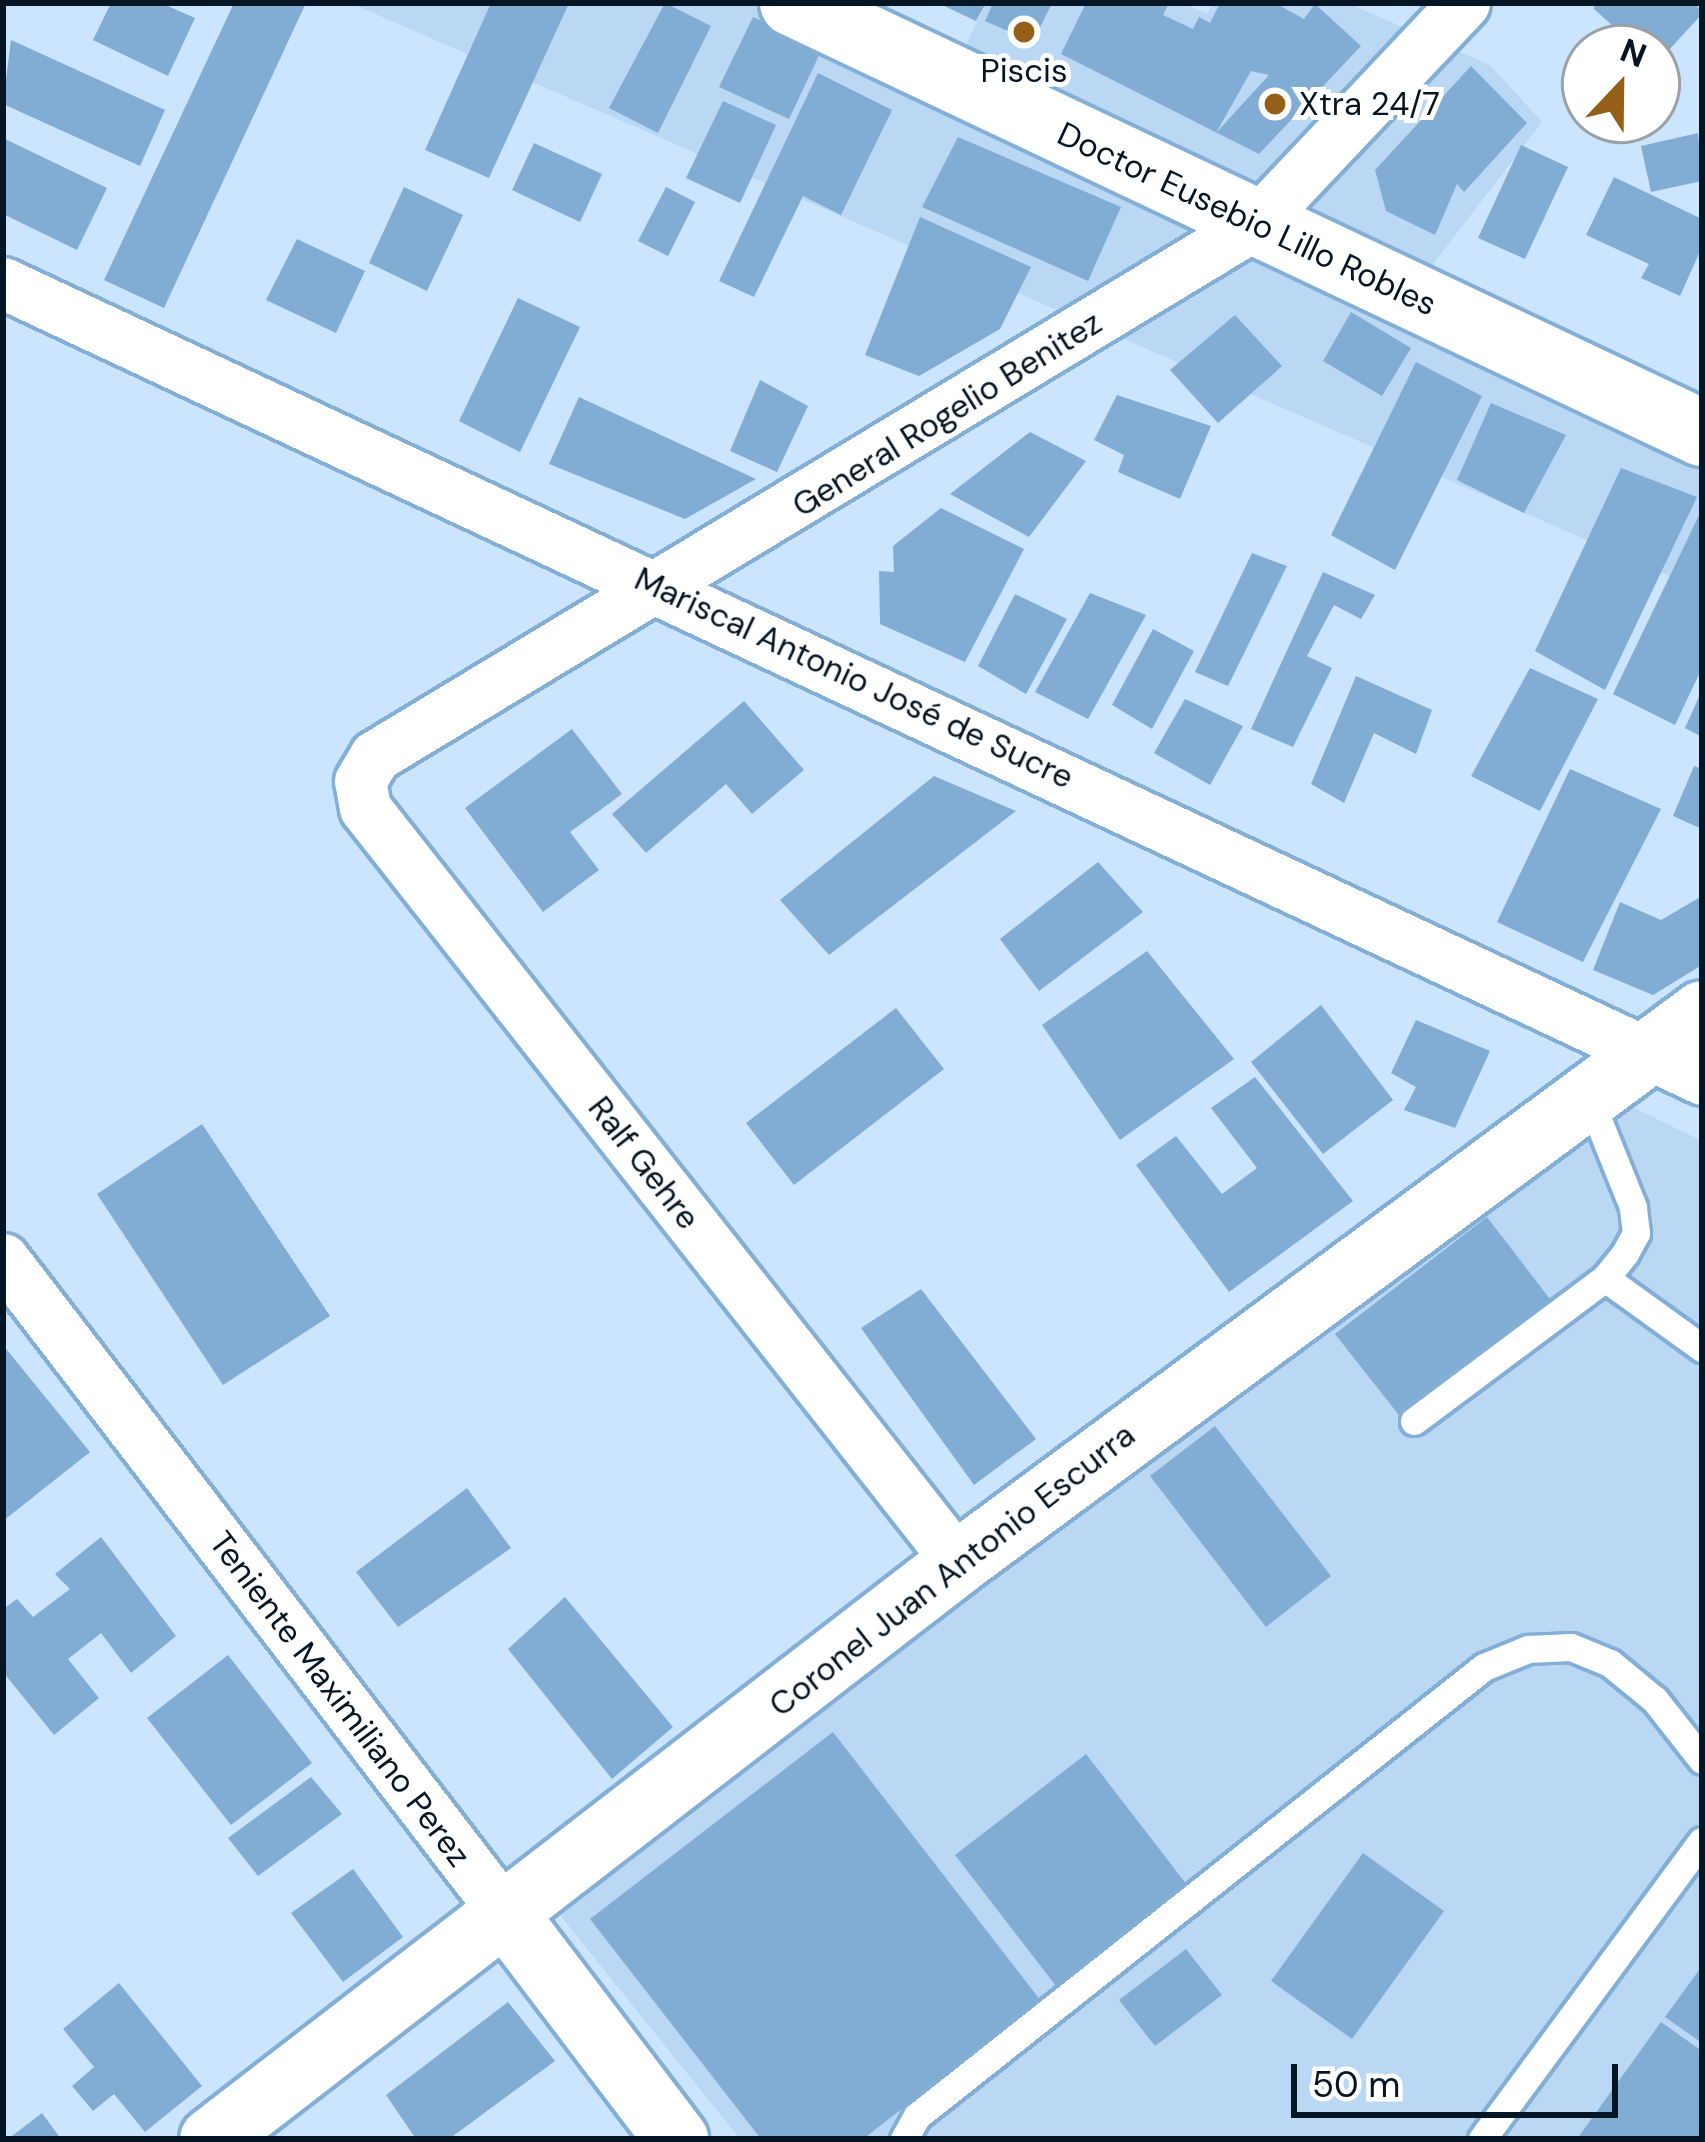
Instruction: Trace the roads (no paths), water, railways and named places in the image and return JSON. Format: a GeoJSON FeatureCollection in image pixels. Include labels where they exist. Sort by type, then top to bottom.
{"type":"FeatureCollection","features":[{"type":"Feature","properties":{"kind":"main road","name":"Doctor Eusebio Lillo Robles"},"geometry":{"type":"LineString","coordinates":[[793,3],[1702,433]]}},
{"type":"Feature","properties":{"kind":"street","name":"General Rogelio Benitez"},"geometry":{"type":"LineString","coordinates":[[375,756],[664,587],[1256,224],[1464,3]]}},
{"type":"Feature","properties":{"kind":"street","name":"Mariscal Antonio José de Sucre"},"geometry":{"type":"LineString","coordinates":[[3,283],[664,587],[1702,1079]]}},
{"type":"Feature","properties":{"kind":"street","name":"Ralf Gehre"},"geometry":{"type":"LineString","coordinates":[[375,756],[360,781],[365,808],[958,1562]]}},
{"type":"Feature","properties":{"kind":"street","name":"Coronel Juan Antonio Escurra"},"geometry":{"type":"LineString","coordinates":[[211,2139],[507,1916],[958,1562],[1641,1050],[1702,1012]]}},
{"type":"Feature","properties":{"kind":"street","name":"Teniente Maximiliano Perez"},"geometry":{"type":"LineString","coordinates":[[3,1259],[676,2139]]}},
{"type":"Feature","properties":{"kind":"lane"},"geometry":{"type":"LineString","coordinates":[[1414,1421],[1606,1278],[1636,1233],[1634,1207],[1586,1091]]}},
{"type":"Feature","properties":{"kind":"lane"},"geometry":{"type":"LineString","coordinates":[[1606,1278],[1702,1348]]}},
{"type":"Feature","properties":{"kind":"lane"},"geometry":{"type":"LineString","coordinates":[[904,2139],[916,2116],[1484,1667],[1550,1648],[1610,1663],[1655,1700],[1702,1760]]}},
{"type":"Feature","properties":{"kind":"lane"},"geometry":{"type":"LineString","coordinates":[[1482,2139],[1702,1840]]}},
{"type":"Feature","properties":{"kind":"place","name":"Piscis"},"geometry":{"type":"Point","coordinates":[1024,32]}},
{"type":"Feature","properties":{"kind":"place","name":"Xtra 24/7"},"geometry":{"type":"Point","coordinates":[1275,104]}}]}
